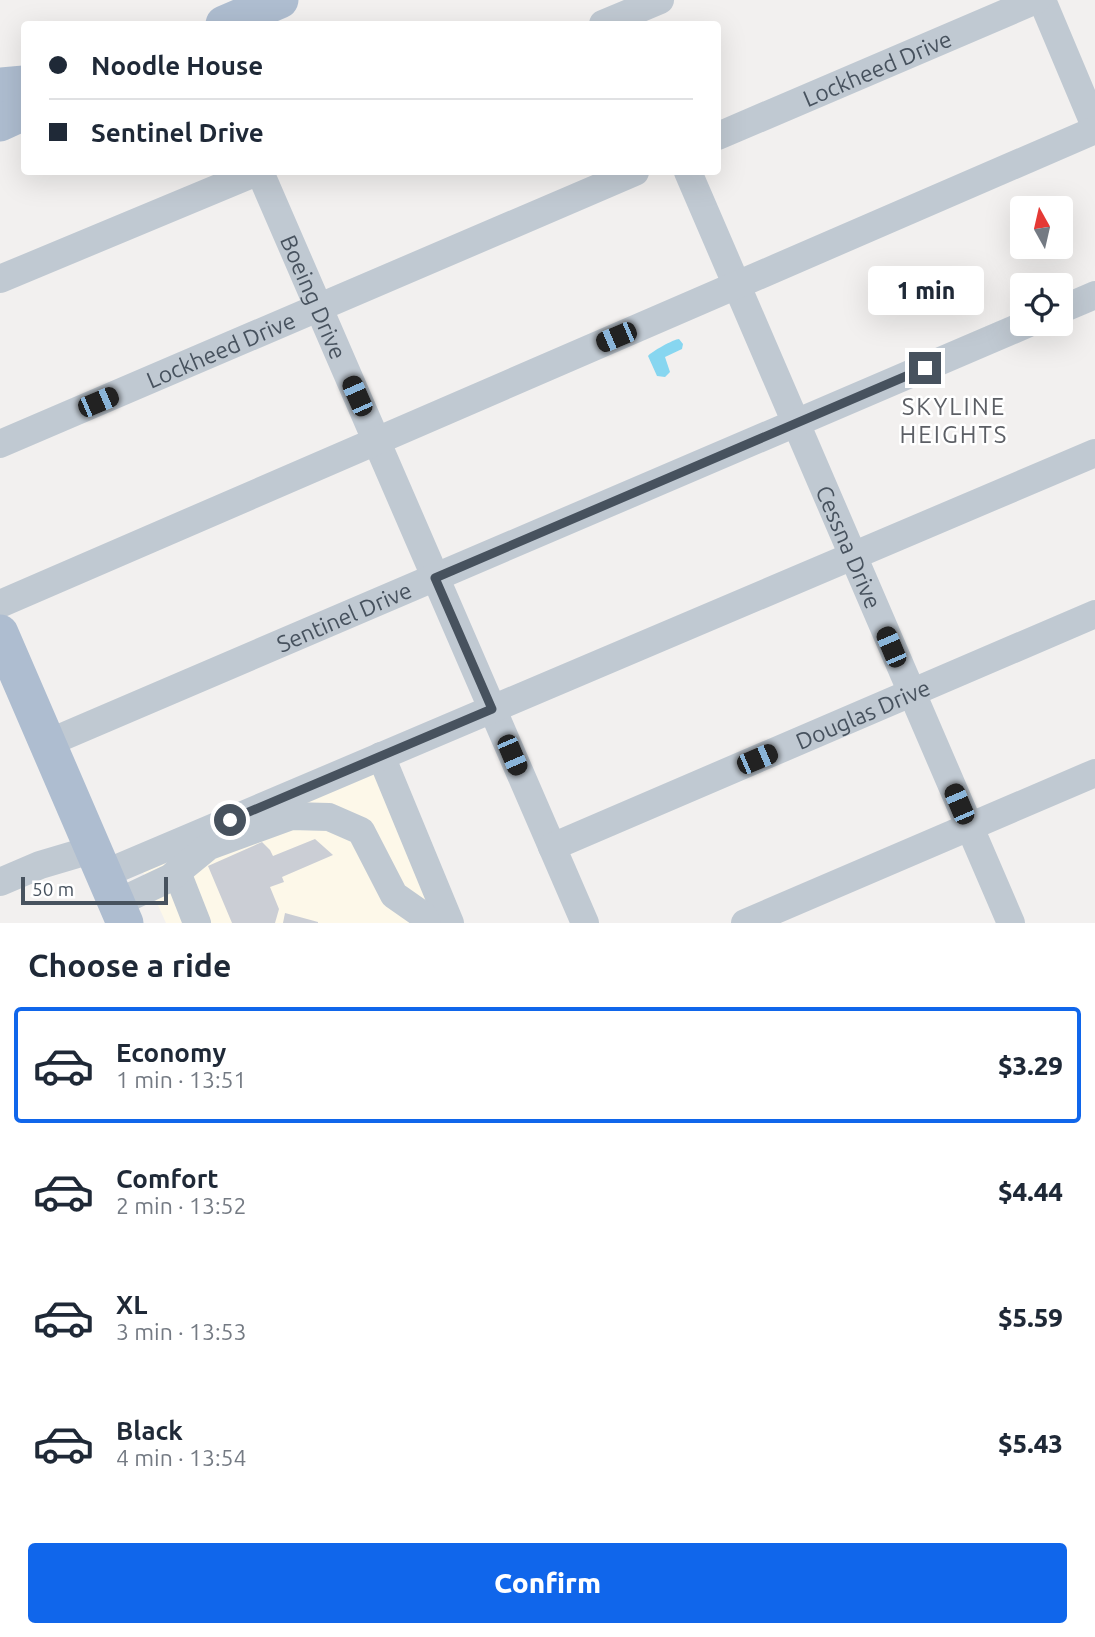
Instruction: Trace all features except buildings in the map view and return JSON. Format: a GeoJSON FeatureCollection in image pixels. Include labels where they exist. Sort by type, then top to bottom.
{"type":"FeatureCollection","features":[{"type":"Feature","properties":{"kind":"main road"},"geometry":{"type":"LineString","coordinates":[[231,21],[280,0]]}},
{"type":"Feature","properties":{"kind":"main road"},"geometry":{"type":"LineString","coordinates":[[0,86],[21,84]]}},
{"type":"Feature","properties":{"kind":"main road"},"geometry":{"type":"LineString","coordinates":[[0,123],[21,113]]}},
{"type":"Feature","properties":{"kind":"main road"},"geometry":{"type":"LineString","coordinates":[[2,643],[110,887]]}},
{"type":"Feature","properties":{"kind":"street"},"geometry":{"type":"LineString","coordinates":[[616,16],[660,0]]}},
{"type":"Feature","properties":{"kind":"street","name":"Lockheed Drive"},"geometry":{"type":"LineString","coordinates":[[721,135],[1036,0]]}},
{"type":"Feature","properties":{"kind":"street"},"geometry":{"type":"LineString","coordinates":[[0,604],[1095,128],[1042,0]]}},
{"type":"Feature","properties":{"kind":"street"},"geometry":{"type":"LineString","coordinates":[[0,279],[252,175]]}},
{"type":"Feature","properties":{"kind":"street","name":"Boeing Drive"},"geometry":{"type":"LineString","coordinates":[[260,175],[585,923]]}},
{"type":"Feature","properties":{"kind":"street","name":"Lockheed Drive"},"geometry":{"type":"LineString","coordinates":[[0,444],[628,175]]}},
{"type":"Feature","properties":{"kind":"street","name":"Cessna Drive"},"geometry":{"type":"LineString","coordinates":[[689,175],[1010,923]]}},
{"type":"Feature","properties":{"kind":"street"},"geometry":{"type":"LineString","coordinates":[[1073,304],[1095,295]]}},
{"type":"Feature","properties":{"kind":"street","name":"Sentinel Drive"},"geometry":{"type":"LineString","coordinates":[[48,743],[1010,331]]}},
{"type":"Feature","properties":{"kind":"street"},"geometry":{"type":"LineString","coordinates":[[110,887],[380,756],[1095,453]]}},
{"type":"Feature","properties":{"kind":"street","name":"Douglas Drive"},"geometry":{"type":"LineString","coordinates":[[552,847],[1095,614]]}},
{"type":"Feature","properties":{"kind":"street"},"geometry":{"type":"LineString","coordinates":[[380,756],[450,923]]}},
{"type":"Feature","properties":{"kind":"street"},"geometry":{"type":"LineString","coordinates":[[745,923],[1095,772]]}},
{"type":"Feature","properties":{"kind":"street"},"geometry":{"type":"LineString","coordinates":[[0,883],[40,865],[110,887],[170,878],[209,846],[291,816],[329,817],[360,831],[394,895],[424,916],[427,923]]}},
{"type":"Feature","properties":{"kind":"street"},"geometry":{"type":"LineString","coordinates":[[177,872],[197,923]]}},
{"type":"Feature","properties":{"kind":"shaded area"},"geometry":{"type":"Polygon","coordinates":[[[375,768],[441,923],[166,923],[142,870],[375,768]]]}},
{"type":"Feature","properties":{"kind":"water"},"geometry":{"type":"Polygon","coordinates":[[[679,339],[683,344],[682,349],[665,357],[670,372],[665,377],[657,376],[648,356],[679,339]]]}},
{"type":"Feature","properties":{"kind":"district","name":"SKYLINE HEIGHTS"},"geometry":{"type":"Point","coordinates":[954,420]}},
{"type":"Feature","properties":{"kind":"route"},"geometry":{"type":"LineString","coordinates":[[230,820],[492,709],[435,578],[925,368]]}}]}
